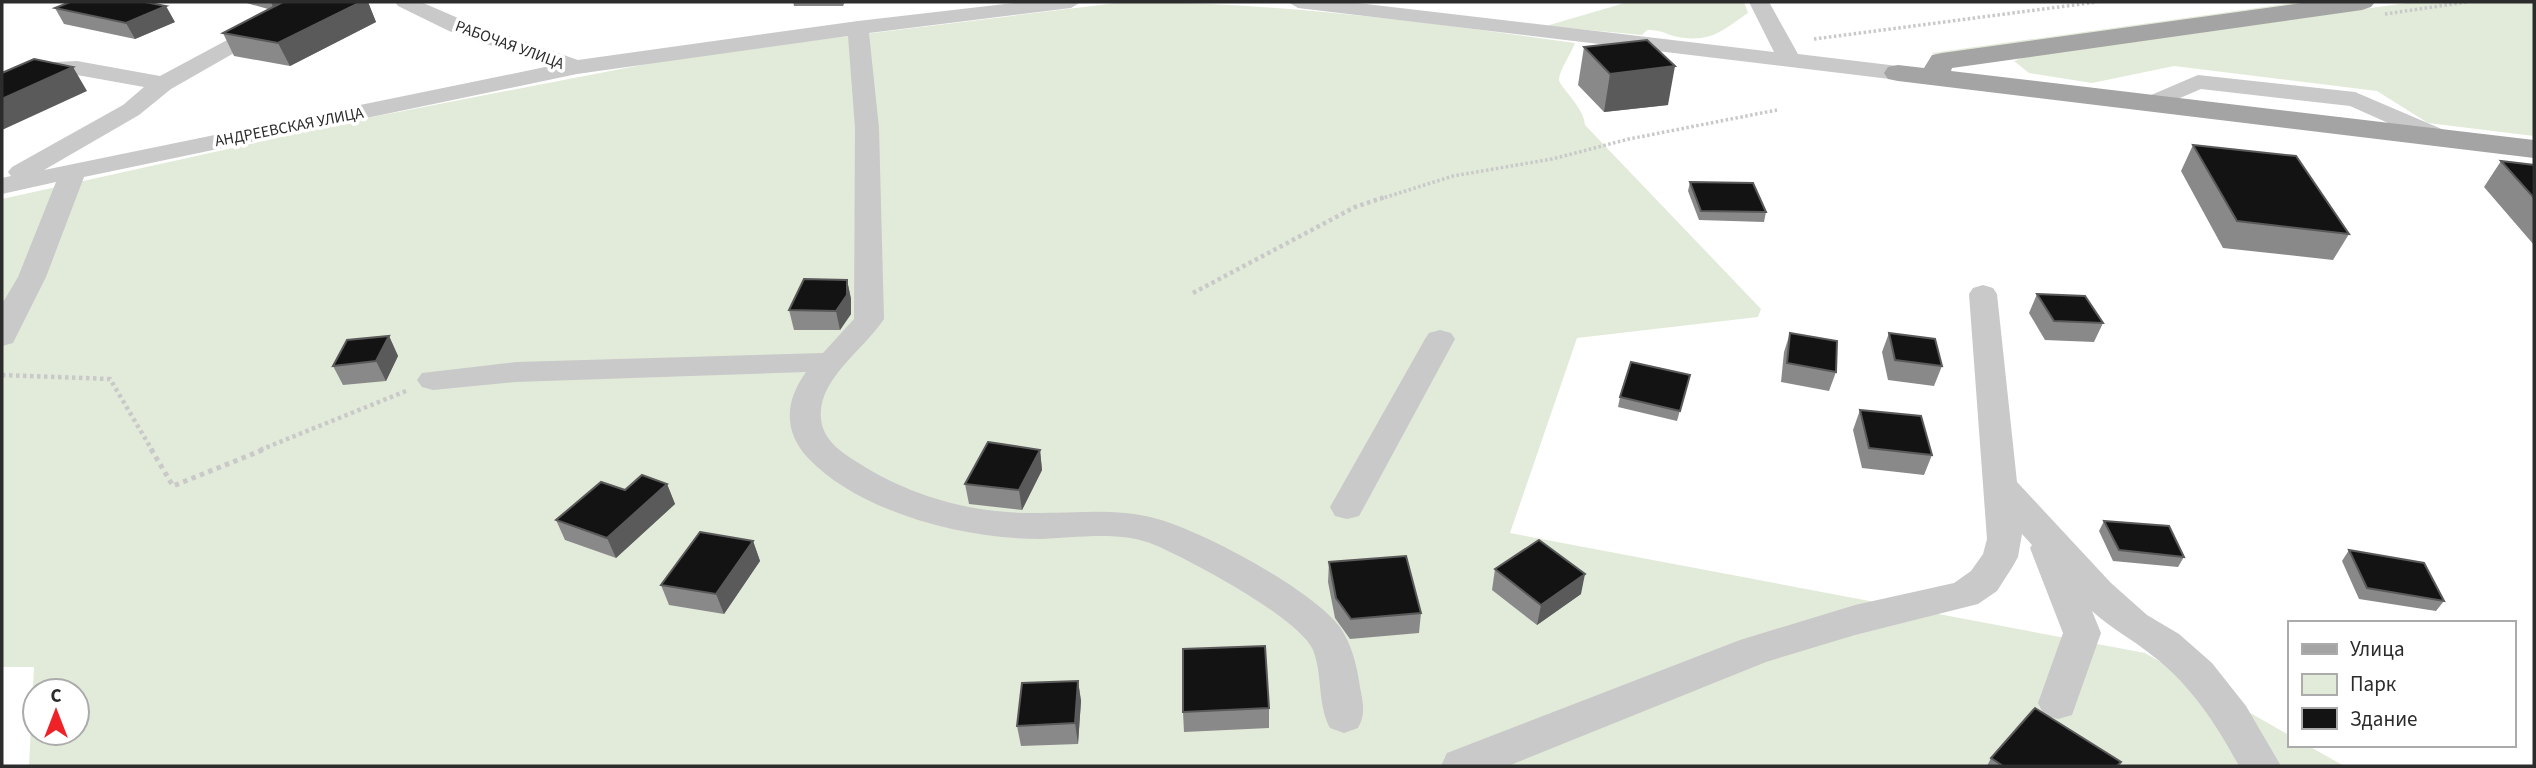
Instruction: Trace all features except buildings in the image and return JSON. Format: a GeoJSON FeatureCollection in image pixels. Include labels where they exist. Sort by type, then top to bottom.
{"type":"FeatureCollection","features":[{"type":"Feature","properties":{"kind":"main road"},"geometry":{"type":"LineString","coordinates":[[1898,72],[1922,47],[2250,2]]}},
{"type":"Feature","properties":{"kind":"main road"},"geometry":{"type":"LineString","coordinates":[[1933,77],[1942,61],[2362,2]]}},
{"type":"Feature","properties":{"kind":"main road"},"geometry":{"type":"LineString","coordinates":[[1898,72],[2534,149]]}},
{"type":"Feature","properties":{"kind":"street","name":"РАБОЧАЯ УЛИЦА"},"geometry":{"type":"LineString","coordinates":[[405,2],[457,26],[578,68]]}},
{"type":"Feature","properties":{"kind":"street","name":"АНДРЕЕВСКАЯ УЛИЦА"},"geometry":{"type":"LineString","coordinates":[[2,185],[578,68],[858,27],[1072,2]]}},
{"type":"Feature","properties":{"kind":"street"},"geometry":{"type":"LineString","coordinates":[[1298,2],[1784,51],[1898,72]]}},
{"type":"Feature","properties":{"kind":"street"},"geometry":{"type":"LineString","coordinates":[[1759,2],[1784,51]]}},
{"type":"Feature","properties":{"kind":"street"},"geometry":{"type":"LineString","coordinates":[[2,185],[131,110],[163,85],[284,19]]}},
{"type":"Feature","properties":{"kind":"street"},"geometry":{"type":"LineString","coordinates":[[858,27],[867,128],[869,319],[861,334],[828,363],[812,383],[805,409],[806,428],[816,449],[844,470],[884,492],[942,512],[987,522],[1034,527],[1114,524],[1153,530],[1182,541],[1305,615],[1326,637],[1337,662],[1344,716]]}},
{"type":"Feature","properties":{"kind":"street"},"geometry":{"type":"LineString","coordinates":[[2,93],[55,69],[77,68],[163,85]]}},
{"type":"Feature","properties":{"kind":"street"},"geometry":{"type":"LineString","coordinates":[[2,337],[8,318],[32,277],[74,170]]}},
{"type":"Feature","properties":{"kind":"street"},"geometry":{"type":"LineString","coordinates":[[1462,766],[1754,651],[1856,620],[1965,594],[1984,581],[2000,558],[2006,539],[1983,293]]}},
{"type":"Feature","properties":{"kind":"street"},"geometry":{"type":"LineString","coordinates":[[1347,507],[1440,339]]}},
{"type":"Feature","properties":{"kind":"street"},"geometry":{"type":"LineString","coordinates":[[433,380],[516,372],[827,362]]}},
{"type":"Feature","properties":{"kind":"street"},"geometry":{"type":"LineString","coordinates":[[2000,485],[2043,534],[2134,625],[2167,645],[2196,671],[2221,699],[2260,766]]}},
{"type":"Feature","properties":{"kind":"street"},"geometry":{"type":"LineString","coordinates":[[2043,534],[2082,633],[2058,703]]}},
{"type":"Feature","properties":{"kind":"path"},"geometry":{"type":"LineString","coordinates":[[1784,51],[2097,2]]}},
{"type":"Feature","properties":{"kind":"path"},"geometry":{"type":"LineString","coordinates":[[1193,293],[1355,206],[1453,176],[1552,159],[1629,139],[1777,110]]}},
{"type":"Feature","properties":{"kind":"path"},"geometry":{"type":"LineString","coordinates":[[2,374],[110,379],[173,486],[433,380]]}},
{"type":"Feature","properties":{"kind":"green space"},"geometry":{"type":"Polygon","coordinates":[[[1125,2],[1294,9],[1575,43],[1559,79],[1584,118],[1585,125],[1761,309],[1758,317],[1577,338],[1510,533],[2145,653],[2288,734],[2288,747],[2311,747],[2344,766],[29,766],[30,747],[91,747],[91,677],[33,677],[34,667],[2,667],[2,199],[367,118],[693,55],[1125,2]]]}},
{"type":"Feature","properties":{"kind":"green space"},"geometry":{"type":"Polygon","coordinates":[[[1628,2],[1744,2],[1748,13],[1716,34],[1699,38],[1678,37],[1653,30],[1647,30],[1642,35],[1546,26],[1628,2]]]}},
{"type":"Feature","properties":{"kind":"green space"},"geometry":{"type":"Polygon","coordinates":[[[2300,2],[2327,2],[1937,56],[1932,53],[2300,2]]]}},
{"type":"Feature","properties":{"kind":"green space"},"geometry":{"type":"Polygon","coordinates":[[[2414,2],[2534,2],[2534,136],[2428,123],[2377,91],[2174,66],[2092,83],[2029,73],[2014,61],[2030,55],[2414,2]]]}}]}
